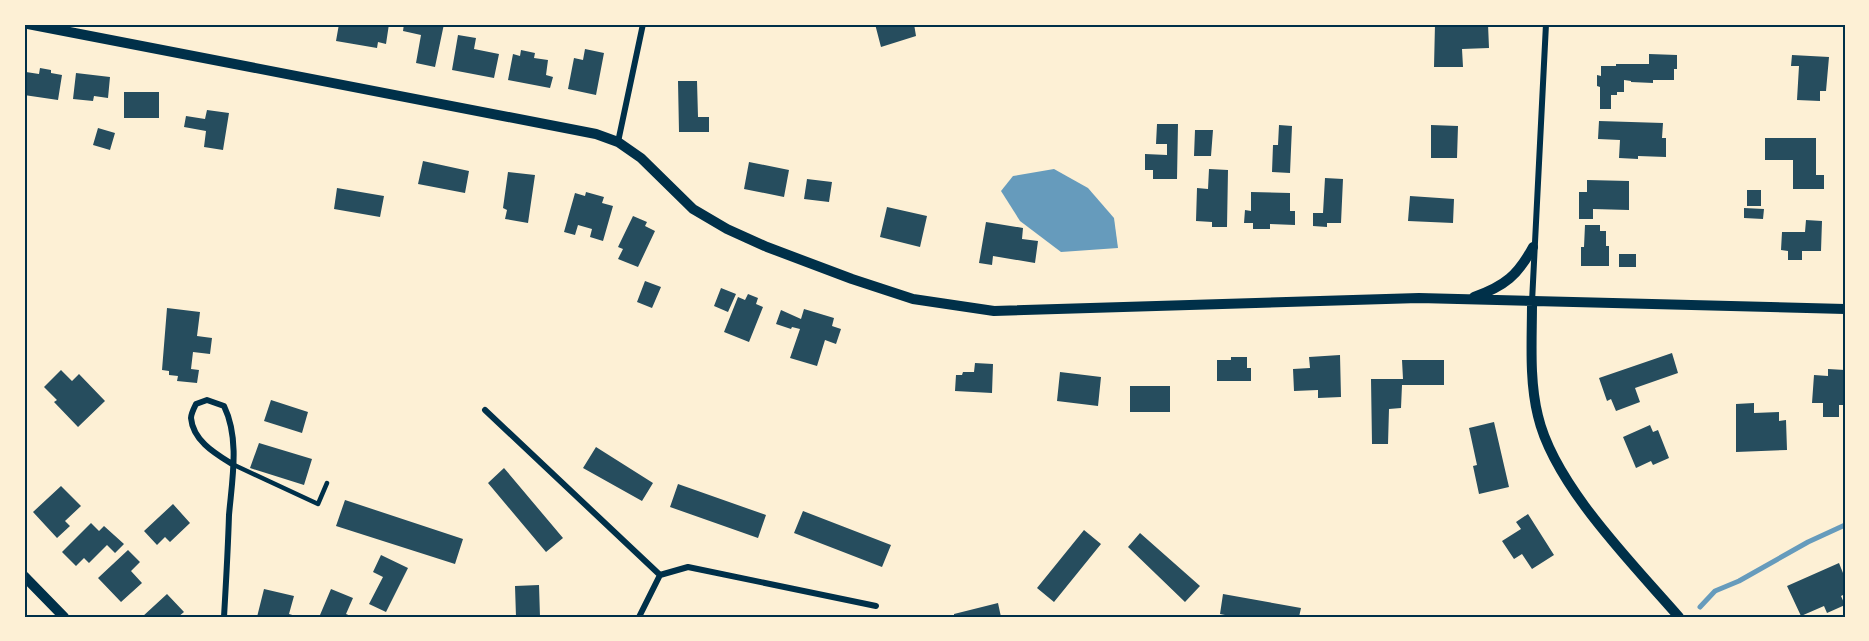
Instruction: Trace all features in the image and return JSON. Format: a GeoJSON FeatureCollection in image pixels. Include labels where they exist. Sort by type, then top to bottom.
{"type":"FeatureCollection","features":[{"type":"Feature","properties":{"kind":"street"},"geometry":{"type":"LineString","coordinates":[[28,24],[596,134],[618,142],[641,158],[693,208],[727,229],[777,251],[913,299],[994,311],[1328,300],[1470,299],[1532,303],[1845,309]]}},
{"type":"Feature","properties":{"kind":"street"},"geometry":{"type":"LineString","coordinates":[[618,142],[643,24]]}},
{"type":"Feature","properties":{"kind":"street"},"geometry":{"type":"LineString","coordinates":[[1546,24],[1533,247],[1532,362],[1538,417],[1550,448],[1567,480],[1612,540],[1679,617]]}},
{"type":"Feature","properties":{"kind":"street"},"geometry":{"type":"LineString","coordinates":[[1470,299],[1497,289],[1523,266],[1533,247]]}},
{"type":"Feature","properties":{"kind":"street"},"geometry":{"type":"LineString","coordinates":[[224,617],[232,465],[233,436],[230,419],[224,406],[207,400],[196,405],[191,418],[197,434],[208,448],[232,465]]}},
{"type":"Feature","properties":{"kind":"street"},"geometry":{"type":"LineString","coordinates":[[485,410],[660,575]]}},
{"type":"Feature","properties":{"kind":"street"},"geometry":{"type":"LineString","coordinates":[[639,617],[660,575],[688,567],[876,606]]}},
{"type":"Feature","properties":{"kind":"street"},"geometry":{"type":"LineString","coordinates":[[24,576],[64,617]]}},
{"type":"Feature","properties":{"kind":"lane"},"geometry":{"type":"LineString","coordinates":[[232,465],[318,504],[327,483]]}},
{"type":"Feature","properties":{"kind":"water"},"geometry":{"type":"Polygon","coordinates":[[[1054,169],[1088,188],[1114,218],[1118,248],[1061,252],[1020,221],[1001,191],[1013,176],[1054,169]]]}},
{"type":"Feature","properties":{"kind":"building"},"geometry":{"type":"Polygon","coordinates":[[[339,24],[389,24],[386,44],[378,42],[377,48],[336,41],[339,24]]]}},
{"type":"Feature","properties":{"kind":"building"},"geometry":{"type":"Polygon","coordinates":[[[404,24],[444,24],[435,67],[416,63],[421,35],[403,31],[404,24]]]}},
{"type":"Feature","properties":{"kind":"building"},"geometry":{"type":"Polygon","coordinates":[[[875,24],[914,24],[916,36],[881,47],[875,24]]]}},
{"type":"Feature","properties":{"kind":"building"},"geometry":{"type":"Polygon","coordinates":[[[1435,24],[1488,24],[1489,48],[1462,49],[1463,67],[1434,67],[1435,24]]]}},
{"type":"Feature","properties":{"kind":"building"},"geometry":{"type":"Polygon","coordinates":[[[458,35],[476,38],[474,49],[499,54],[494,78],[452,70],[458,35]]]}},
{"type":"Feature","properties":{"kind":"building"},"geometry":{"type":"Polygon","coordinates":[[[585,49],[604,53],[596,95],[568,89],[574,58],[583,60],[585,49]]]}},
{"type":"Feature","properties":{"kind":"building"},"geometry":{"type":"Polygon","coordinates":[[[521,50],[535,53],[534,58],[548,60],[546,75],[553,77],[550,88],[508,80],[513,54],[520,56],[521,50]]]}},
{"type":"Feature","properties":{"kind":"building"},"geometry":{"type":"Polygon","coordinates":[[[1649,54],[1677,55],[1674,80],[1653,80],[1653,83],[1624,80],[1624,92],[1611,95],[1611,109],[1600,109],[1600,87],[1597,86],[1597,75],[1601,76],[1601,66],[1649,64],[1649,54]]]}},
{"type":"Feature","properties":{"kind":"building"},"geometry":{"type":"Polygon","coordinates":[[[1792,55],[1829,57],[1826,91],[1820,91],[1820,101],[1797,100],[1799,66],[1791,66],[1792,55]]]}},
{"type":"Feature","properties":{"kind":"building"},"geometry":{"type":"Polygon","coordinates":[[[40,68],[62,75],[58,100],[24,95],[26,72],[39,74],[40,68]]]}},
{"type":"Feature","properties":{"kind":"building"},"geometry":{"type":"Polygon","coordinates":[[[76,73],[110,77],[108,98],[94,96],[93,101],[73,99],[76,73]]]}},
{"type":"Feature","properties":{"kind":"building"},"geometry":{"type":"Polygon","coordinates":[[[678,81],[697,81],[698,117],[709,117],[709,132],[679,132],[678,81]]]}},
{"type":"Feature","properties":{"kind":"building"},"geometry":{"type":"Polygon","coordinates":[[[124,92],[159,92],[159,118],[124,118],[124,92]]]}},
{"type":"Feature","properties":{"kind":"building"},"geometry":{"type":"Polygon","coordinates":[[[207,110],[229,113],[223,150],[204,147],[206,131],[184,127],[186,116],[205,119],[207,110]]]}},
{"type":"Feature","properties":{"kind":"building"},"geometry":{"type":"Polygon","coordinates":[[[1599,121],[1663,123],[1662,138],[1666,138],[1666,157],[1619,158],[1620,140],[1598,139],[1599,121]]]}},
{"type":"Feature","properties":{"kind":"building"},"geometry":{"type":"Polygon","coordinates":[[[1157,124],[1178,124],[1177,179],[1153,179],[1153,170],[1145,170],[1145,154],[1167,155],[1167,144],[1156,144],[1157,124]]]}},
{"type":"Feature","properties":{"kind":"building"},"geometry":{"type":"Polygon","coordinates":[[[1279,125],[1292,126],[1290,173],[1272,172],[1273,145],[1278,145],[1279,125]]]}},
{"type":"Feature","properties":{"kind":"building"},"geometry":{"type":"Polygon","coordinates":[[[1431,125],[1458,126],[1457,158],[1431,158],[1431,125]]]}},
{"type":"Feature","properties":{"kind":"building"},"geometry":{"type":"Polygon","coordinates":[[[98,128],[115,133],[110,150],[93,145],[98,128]]]}},
{"type":"Feature","properties":{"kind":"building"},"geometry":{"type":"Polygon","coordinates":[[[1195,130],[1213,130],[1211,156],[1194,156],[1195,130]]]}},
{"type":"Feature","properties":{"kind":"building"},"geometry":{"type":"Polygon","coordinates":[[[1765,138],[1816,138],[1816,175],[1824,175],[1824,189],[1793,189],[1793,160],[1765,160],[1765,138]]]}},
{"type":"Feature","properties":{"kind":"building"},"geometry":{"type":"Polygon","coordinates":[[[423,161],[469,171],[465,193],[418,184],[423,161]]]}},
{"type":"Feature","properties":{"kind":"building"},"geometry":{"type":"Polygon","coordinates":[[[749,162],[789,170],[784,197],[744,189],[749,162]]]}},
{"type":"Feature","properties":{"kind":"building"},"geometry":{"type":"Polygon","coordinates":[[[1209,169],[1228,170],[1227,227],[1212,227],[1212,222],[1196,221],[1197,188],[1208,189],[1209,169]]]}},
{"type":"Feature","properties":{"kind":"building"},"geometry":{"type":"Polygon","coordinates":[[[508,172],[535,175],[528,223],[505,219],[507,210],[503,208],[508,172]]]}},
{"type":"Feature","properties":{"kind":"building"},"geometry":{"type":"Polygon","coordinates":[[[1325,178],[1343,179],[1341,223],[1327,223],[1327,227],[1313,226],[1313,213],[1323,213],[1325,178]]]}},
{"type":"Feature","properties":{"kind":"building"},"geometry":{"type":"Polygon","coordinates":[[[807,179],[832,182],[829,202],[804,199],[807,179]]]}},
{"type":"Feature","properties":{"kind":"building"},"geometry":{"type":"Polygon","coordinates":[[[1587,180],[1629,181],[1629,210],[1593,209],[1593,219],[1579,219],[1579,192],[1587,192],[1587,180]]]}},
{"type":"Feature","properties":{"kind":"building"},"geometry":{"type":"Polygon","coordinates":[[[337,188],[384,196],[380,217],[334,209],[337,188]]]}},
{"type":"Feature","properties":{"kind":"building"},"geometry":{"type":"Polygon","coordinates":[[[1747,190],[1761,190],[1761,206],[1747,206],[1747,190]]]}},
{"type":"Feature","properties":{"kind":"building"},"geometry":{"type":"Polygon","coordinates":[[[586,192],[604,197],[602,203],[613,206],[603,241],[590,237],[592,229],[578,225],[575,235],[564,232],[575,193],[585,196],[586,192]]]}},
{"type":"Feature","properties":{"kind":"building"},"geometry":{"type":"Polygon","coordinates":[[[1251,192],[1290,193],[1290,211],[1295,211],[1295,225],[1270,224],[1270,229],[1253,229],[1253,223],[1244,223],[1245,210],[1251,211],[1251,192]]]}},
{"type":"Feature","properties":{"kind":"building"},"geometry":{"type":"Polygon","coordinates":[[[1410,196],[1454,199],[1453,223],[1408,221],[1410,196]]]}},
{"type":"Feature","properties":{"kind":"building"},"geometry":{"type":"Polygon","coordinates":[[[887,207],[927,216],[920,247],[880,237],[887,207]]]}},
{"type":"Feature","properties":{"kind":"building"},"geometry":{"type":"Polygon","coordinates":[[[1744,208],[1764,209],[1763,219],[1744,218],[1744,208]]]}},
{"type":"Feature","properties":{"kind":"building"},"geometry":{"type":"Polygon","coordinates":[[[633,216],[647,222],[645,226],[655,231],[638,267],[618,259],[623,249],[618,247],[633,216]]]}},
{"type":"Feature","properties":{"kind":"building"},"geometry":{"type":"Polygon","coordinates":[[[1806,220],[1822,221],[1821,251],[1802,251],[1802,260],[1788,260],[1788,251],[1781,250],[1782,232],[1805,232],[1806,220]]]}},
{"type":"Feature","properties":{"kind":"building"},"geometry":{"type":"Polygon","coordinates":[[[986,222],[1023,228],[1022,239],[1038,241],[1035,263],[993,256],[992,265],[979,263],[986,222]]]}},
{"type":"Feature","properties":{"kind":"building"},"geometry":{"type":"Polygon","coordinates":[[[1585,225],[1600,225],[1600,231],[1606,231],[1609,266],[1581,266],[1581,247],[1584,247],[1585,225]]]}},
{"type":"Feature","properties":{"kind":"building"},"geometry":{"type":"Polygon","coordinates":[[[1619,254],[1636,254],[1636,267],[1619,267],[1619,254]]]}},
{"type":"Feature","properties":{"kind":"building"},"geometry":{"type":"Polygon","coordinates":[[[645,281],[661,287],[652,308],[637,302],[645,281]]]}},
{"type":"Feature","properties":{"kind":"building"},"geometry":{"type":"Polygon","coordinates":[[[721,288],[736,294],[728,312],[714,306],[721,288]]]}},
{"type":"Feature","properties":{"kind":"building"},"geometry":{"type":"Polygon","coordinates":[[[748,294],[758,298],[756,304],[763,307],[749,342],[724,332],[738,297],[745,300],[748,294]]]}},
{"type":"Feature","properties":{"kind":"building"},"geometry":{"type":"Polygon","coordinates":[[[167,308],[200,312],[197,336],[212,338],[210,354],[193,352],[191,369],[199,370],[197,383],[177,381],[178,376],[169,375],[169,371],[162,370],[167,308]]]}},
{"type":"Feature","properties":{"kind":"building"},"geometry":{"type":"Polygon","coordinates":[[[804,309],[834,318],[832,326],[841,329],[836,344],[825,340],[817,366],[790,358],[800,329],[792,327],[791,329],[776,324],[781,310],[801,319],[804,309]]]}},
{"type":"Feature","properties":{"kind":"building"},"geometry":{"type":"Polygon","coordinates":[[[1672,353],[1678,373],[1635,388],[1640,402],[1616,411],[1611,399],[1607,401],[1599,378],[1672,353]]]}},
{"type":"Feature","properties":{"kind":"building"},"geometry":{"type":"Polygon","coordinates":[[[1340,355],[1341,397],[1318,398],[1318,390],[1294,391],[1293,369],[1310,368],[1309,357],[1340,355]]]}},
{"type":"Feature","properties":{"kind":"building"},"geometry":{"type":"Polygon","coordinates":[[[1231,357],[1247,357],[1247,368],[1251,368],[1251,381],[1217,381],[1217,360],[1231,360],[1231,357]]]}},
{"type":"Feature","properties":{"kind":"building"},"geometry":{"type":"Polygon","coordinates":[[[1402,360],[1444,360],[1444,385],[1402,385],[1401,408],[1389,409],[1388,444],[1372,444],[1371,379],[1403,379],[1402,360]]]}},
{"type":"Feature","properties":{"kind":"building"},"geometry":{"type":"Polygon","coordinates":[[[975,363],[993,364],[992,393],[955,391],[956,375],[962,375],[963,372],[974,372],[975,363]]]}},
{"type":"Feature","properties":{"kind":"building"},"geometry":{"type":"Polygon","coordinates":[[[1828,369],[1845,370],[1845,405],[1839,405],[1839,417],[1823,417],[1823,403],[1812,403],[1814,375],[1828,376],[1828,369]]]}},
{"type":"Feature","properties":{"kind":"building"},"geometry":{"type":"Polygon","coordinates":[[[61,370],[72,381],[79,374],[105,401],[78,427],[54,402],[57,400],[44,387],[61,370]]]}},
{"type":"Feature","properties":{"kind":"building"},"geometry":{"type":"Polygon","coordinates":[[[1060,372],[1101,377],[1098,406],[1057,401],[1060,372]]]}},
{"type":"Feature","properties":{"kind":"building"},"geometry":{"type":"Polygon","coordinates":[[[1130,386],[1170,386],[1170,412],[1130,412],[1130,386]]]}},
{"type":"Feature","properties":{"kind":"building"},"geometry":{"type":"Polygon","coordinates":[[[271,400],[308,412],[302,433],[264,421],[271,400]]]}},
{"type":"Feature","properties":{"kind":"building"},"geometry":{"type":"Polygon","coordinates":[[[1754,403],[1754,413],[1779,412],[1779,421],[1786,420],[1787,450],[1736,452],[1736,404],[1754,403]]]}},
{"type":"Feature","properties":{"kind":"building"},"geometry":{"type":"Polygon","coordinates":[[[1494,422],[1509,487],[1479,494],[1473,466],[1477,465],[1469,428],[1494,422]]]}},
{"type":"Feature","properties":{"kind":"building"},"geometry":{"type":"Polygon","coordinates":[[[1650,425],[1653,432],[1658,430],[1669,458],[1653,465],[1651,461],[1636,468],[1623,437],[1650,425]]]}},
{"type":"Feature","properties":{"kind":"building"},"geometry":{"type":"Polygon","coordinates":[[[259,443],[312,459],[304,485],[250,468],[259,443]]]}},
{"type":"Feature","properties":{"kind":"building"},"geometry":{"type":"Polygon","coordinates":[[[596,447],[653,483],[642,501],[583,468],[596,447]]]}},
{"type":"Feature","properties":{"kind":"building"},"geometry":{"type":"Polygon","coordinates":[[[504,468],[563,538],[546,552],[488,483],[504,468]]]}},
{"type":"Feature","properties":{"kind":"building"},"geometry":{"type":"Polygon","coordinates":[[[678,484],[766,515],[758,538],[670,507],[678,484]]]}},
{"type":"Feature","properties":{"kind":"building"},"geometry":{"type":"Polygon","coordinates":[[[61,486],[81,506],[65,521],[70,526],[57,538],[33,512],[61,486]]]}},
{"type":"Feature","properties":{"kind":"building"},"geometry":{"type":"Polygon","coordinates":[[[345,500],[463,539],[455,564],[336,526],[345,500]]]}},
{"type":"Feature","properties":{"kind":"building"},"geometry":{"type":"Polygon","coordinates":[[[173,504],[190,523],[170,542],[165,537],[157,545],[144,531],[173,504]]]}},
{"type":"Feature","properties":{"kind":"building"},"geometry":{"type":"Polygon","coordinates":[[[803,511],[891,545],[882,567],[794,533],[803,511]]]}},
{"type":"Feature","properties":{"kind":"building"},"geometry":{"type":"Polygon","coordinates":[[[1528,514],[1554,555],[1532,569],[1522,554],[1514,559],[1502,541],[1521,529],[1516,522],[1528,514]]]}},
{"type":"Feature","properties":{"kind":"building"},"geometry":{"type":"Polygon","coordinates":[[[91,523],[99,531],[104,526],[124,544],[115,553],[107,545],[89,563],[84,558],[76,566],[62,552],[91,523]]]}},
{"type":"Feature","properties":{"kind":"building"},"geometry":{"type":"Polygon","coordinates":[[[1084,530],[1101,544],[1054,602],[1037,588],[1084,530]]]}},
{"type":"Feature","properties":{"kind":"building"},"geometry":{"type":"Polygon","coordinates":[[[1140,533],[1200,586],[1185,602],[1128,547],[1140,533]]]}},
{"type":"Feature","properties":{"kind":"building"},"geometry":{"type":"Polygon","coordinates":[[[128,550],[140,562],[131,571],[142,583],[121,602],[98,578],[128,550]]]}},
{"type":"Feature","properties":{"kind":"building"},"geometry":{"type":"Polygon","coordinates":[[[381,555],[408,568],[386,612],[369,604],[383,577],[373,572],[381,555]]]}},
{"type":"Feature","properties":{"kind":"building"},"geometry":{"type":"Polygon","coordinates":[[[1839,563],[1845,578],[1845,594],[1841,596],[1845,605],[1827,613],[1824,606],[1801,616],[1787,586],[1839,563]]]}},
{"type":"Feature","properties":{"kind":"building"},"geometry":{"type":"Polygon","coordinates":[[[539,585],[540,617],[516,617],[515,586],[539,585]]]}},
{"type":"Feature","properties":{"kind":"building"},"geometry":{"type":"Polygon","coordinates":[[[264,589],[294,596],[289,614],[299,617],[257,617],[264,589]]]}},
{"type":"Feature","properties":{"kind":"building"},"geometry":{"type":"Polygon","coordinates":[[[331,589],[353,598],[346,614],[353,617],[320,615],[331,589]]]}},
{"type":"Feature","properties":{"kind":"building"},"geometry":{"type":"Polygon","coordinates":[[[167,594],[184,612],[178,617],[142,617],[167,594]]]}},
{"type":"Feature","properties":{"kind":"building"},"geometry":{"type":"Polygon","coordinates":[[[1223,594],[1301,608],[1299,617],[1235,617],[1220,614],[1223,594]]]}},
{"type":"Feature","properties":{"kind":"building"},"geometry":{"type":"Polygon","coordinates":[[[998,603],[1001,617],[954,617],[954,614],[998,603]]]}},
{"type":"Feature","properties":{"kind":"waterway"},"geometry":{"type":"LineString","coordinates":[[1700,607],[1715,591],[1739,581],[1808,542],[1845,525]]}}]}
